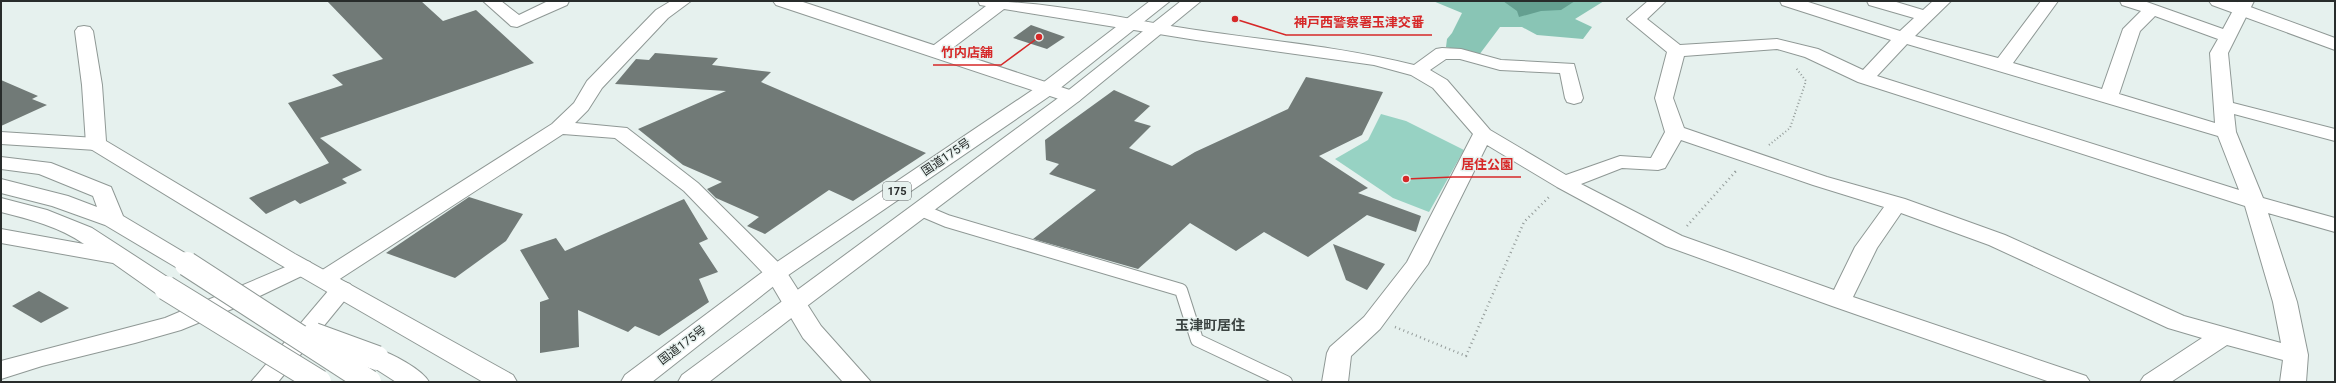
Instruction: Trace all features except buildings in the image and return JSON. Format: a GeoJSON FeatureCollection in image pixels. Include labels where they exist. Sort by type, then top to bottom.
{"type":"FeatureCollection","features":[{"type":"Feature","properties":{"kind":"main road"},"geometry":{"type":"LineString","coordinates":[[782,1],[1072,97]]}},
{"type":"Feature","properties":{"kind":"main road","name":"国道175号"},"geometry":{"type":"LineString","coordinates":[[634,382],[776,273],[1047,89],[1161,1]]}},
{"type":"Feature","properties":{"kind":"main road","name":"175"},"geometry":{"type":"LineString","coordinates":[[691,382],[794,303],[1072,97],[1192,1]]}},
{"type":"Feature","properties":{"kind":"main road"},"geometry":{"type":"LineString","coordinates":[[2218,1],[2244,5],[2335,44]]}},
{"type":"Feature","properties":{"kind":"main road"},"geometry":{"type":"LineString","coordinates":[[84,31],[92,85],[96,144],[302,267],[504,382]]}},
{"type":"Feature","properties":{"kind":"main road"},"geometry":{"type":"LineString","coordinates":[[1,163],[43,168],[103,192],[113,220]]}},
{"type":"Feature","properties":{"kind":"main road"},"geometry":{"type":"LineString","coordinates":[[1,186],[60,201],[113,220],[188,264],[281,323],[369,382]]}},
{"type":"Feature","properties":{"kind":"main road"},"geometry":{"type":"LineString","coordinates":[[1,205],[39,215],[84,233],[117,257],[319,382]]}},
{"type":"Feature","properties":{"kind":"main road"},"geometry":{"type":"LineString","coordinates":[[1,236],[117,257]]}},
{"type":"Feature","properties":{"kind":"main road"},"geometry":{"type":"LineString","coordinates":[[281,323],[377,358],[416,382]]}},
{"type":"Feature","properties":{"kind":"main road"},"geometry":{"type":"LineString","coordinates":[[274,354],[290,382]]}},
{"type":"Feature","properties":{"kind":"street"},"geometry":{"type":"LineString","coordinates":[[491,1],[517,22],[561,1]]}},
{"type":"Feature","properties":{"kind":"street"},"geometry":{"type":"LineString","coordinates":[[264,382],[333,284],[559,128],[581,106],[594,85],[662,14],[683,1]]}},
{"type":"Feature","properties":{"kind":"street"},"geometry":{"type":"LineString","coordinates":[[1658,1],[1636,19],[1676,51],[1777,44],[1805,50],[1865,78],[2254,202],[2335,225]]}},
{"type":"Feature","properties":{"kind":"street"},"geometry":{"type":"LineString","coordinates":[[1788,1],[1904,38],[2002,64],[2226,132]]}},
{"type":"Feature","properties":{"kind":"street"},"geometry":{"type":"LineString","coordinates":[[1875,1],[1927,17]]}},
{"type":"Feature","properties":{"kind":"street"},"geometry":{"type":"LineString","coordinates":[[1865,78],[1943,1]]}},
{"type":"Feature","properties":{"kind":"street"},"geometry":{"type":"LineString","coordinates":[[2002,64],[2050,1]]}},
{"type":"Feature","properties":{"kind":"street"},"geometry":{"type":"LineString","coordinates":[[2128,1],[2226,36]]}},
{"type":"Feature","properties":{"kind":"street"},"geometry":{"type":"LineString","coordinates":[[936,52],[994,2],[1131,25],[1374,60],[1417,71],[1440,84],[1483,134],[1564,183],[1674,241],[1840,301],[2077,382]]}},
{"type":"Feature","properties":{"kind":"street"},"geometry":{"type":"LineString","coordinates":[[2244,5],[2226,36],[2219,53],[2226,132],[2254,202],[2285,302],[2296,355],[2293,382]]}},
{"type":"Feature","properties":{"kind":"street"},"geometry":{"type":"LineString","coordinates":[[2110,98],[2132,29],[2152,10]]}},
{"type":"Feature","properties":{"kind":"street"},"geometry":{"type":"LineString","coordinates":[[1564,183],[1620,162],[1658,164],[1676,132],[1664,98],[1676,51]]}},
{"type":"Feature","properties":{"kind":"street"},"geometry":{"type":"LineString","coordinates":[[1417,71],[1442,53],[1461,54],[1500,65],[1568,68],[1574,98]]}},
{"type":"Feature","properties":{"kind":"street"},"geometry":{"type":"LineString","coordinates":[[2224,106],[2335,135]]}},
{"type":"Feature","properties":{"kind":"street"},"geometry":{"type":"LineString","coordinates":[[559,128],[620,132],[691,187],[776,273],[812,332],[858,382]]}},
{"type":"Feature","properties":{"kind":"street"},"geometry":{"type":"LineString","coordinates":[[1676,132],[1751,156],[1820,181],[1897,204],[1997,240],[2176,322],[2296,355]]}},
{"type":"Feature","properties":{"kind":"street"},"geometry":{"type":"LineString","coordinates":[[1335,382],[1339,353],[1372,323],[1416,264],[1483,134]]}},
{"type":"Feature","properties":{"kind":"street"},"geometry":{"type":"LineString","coordinates":[[1,138],[96,144]]}},
{"type":"Feature","properties":{"kind":"street"},"geometry":{"type":"LineString","coordinates":[[1840,301],[1866,248],[1897,204]]}},
{"type":"Feature","properties":{"kind":"street"},"geometry":{"type":"LineString","coordinates":[[1,370],[34,357],[153,330],[218,307],[302,267]]}},
{"type":"Feature","properties":{"kind":"street"},"geometry":{"type":"LineString","coordinates":[[2153,382],[2223,336]]}},
{"type":"Feature","properties":{"kind":"lane"},"geometry":{"type":"LineString","coordinates":[[921,210],[947,221],[1181,290],[1197,340],[1286,382]]}},
{"type":"Feature","properties":{"kind":"path"},"geometry":{"type":"LineString","coordinates":[[1674,241],[1745,159],[1763,151],[1790,128],[1806,81],[1777,44]]}},
{"type":"Feature","properties":{"kind":"path"},"geometry":{"type":"LineString","coordinates":[[1372,323],[1397,328],[1466,356],[1524,222],[1564,183]]}},
{"type":"Feature","properties":{"kind":"shaded area"},"geometry":{"type":"Polygon","coordinates":[[[1433,1],[1604,1],[1575,19],[1592,27],[1583,39],[1537,35],[1522,27],[1500,27],[1479,55],[1446,47],[1447,39],[1452,33],[1462,13],[1433,1]]]}},
{"type":"Feature","properties":{"kind":"shaded area"},"geometry":{"type":"Polygon","coordinates":[[[1503,1],[1575,1],[1561,10],[1541,11],[1519,17],[1517,11],[1503,1]]]}},
{"type":"Feature","properties":{"kind":"shaded area"},"geometry":{"type":"Polygon","coordinates":[[[1381,114],[1406,121],[1464,150],[1429,212],[1393,198],[1335,159],[1368,140],[1381,114]]]}},
{"type":"Feature","properties":{"kind":"place","name":"神戸西警察署玉津交番"},"geometry":{"type":"Point","coordinates":[1235,19]}},
{"type":"Feature","properties":{"kind":"place","name":"竹内店舗"},"geometry":{"type":"Point","coordinates":[1039,37]}},
{"type":"Feature","properties":{"kind":"place","name":"居住公園"},"geometry":{"type":"Point","coordinates":[1406,179]}},
{"type":"Feature","properties":{"kind":"district","name":"玉津町居住"},"geometry":{"type":"Point","coordinates":[1210,325]}}]}
